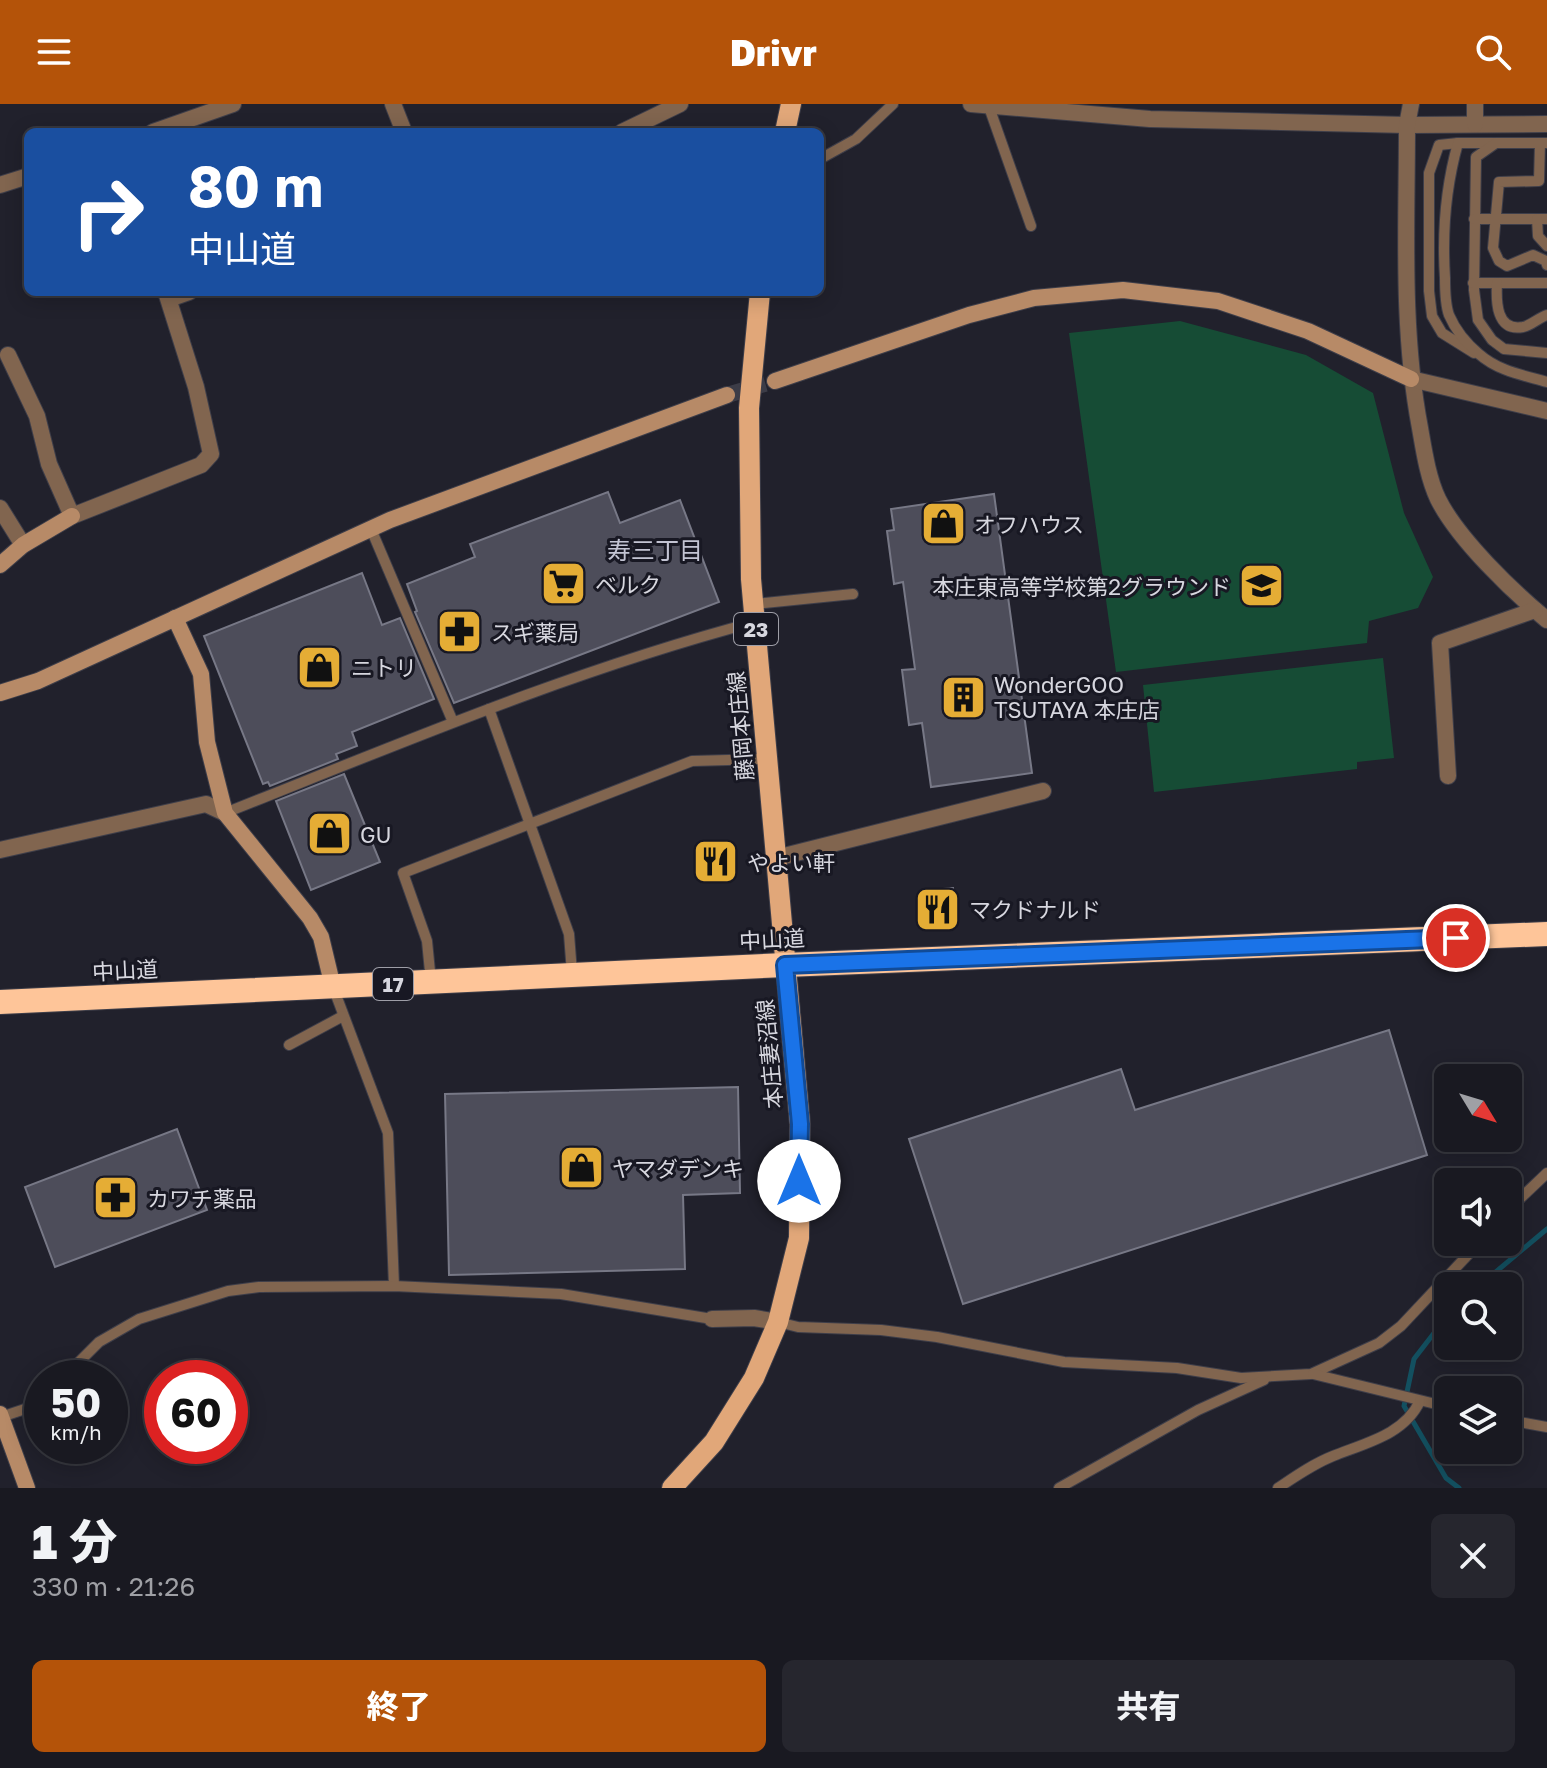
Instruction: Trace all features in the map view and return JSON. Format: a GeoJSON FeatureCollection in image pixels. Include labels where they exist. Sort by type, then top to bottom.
{"type":"FeatureCollection","features":[{"type":"Feature","properties":{"kind":"highway","name":"中山道"},"geometry":{"type":"LineString","coordinates":[[0,1002],[785,965],[1547,934]]}},
{"type":"Feature","properties":{"kind":"main road"},"geometry":{"type":"LineString","coordinates":[[786,128],[791,104]]}},
{"type":"Feature","properties":{"kind":"main road","name":"藤岡本庄線"},"geometry":{"type":"LineString","coordinates":[[760,296],[749,408],[755,613],[785,965]]}},
{"type":"Feature","properties":{"kind":"main road","name":"本庄妻沼線"},"geometry":{"type":"LineString","coordinates":[[672,1488],[714,1442],[754,1378],[778,1322],[799,1238],[800,1124],[785,965]]}},
{"type":"Feature","properties":{"kind":"street"},"geometry":{"type":"LineString","coordinates":[[164,128],[233,104]]}},
{"type":"Feature","properties":{"kind":"street"},"geometry":{"type":"LineString","coordinates":[[393,104],[402,128]]}},
{"type":"Feature","properties":{"kind":"street"},"geometry":{"type":"LineString","coordinates":[[630,128],[680,104]]}},
{"type":"Feature","properties":{"kind":"street"},"geometry":{"type":"LineString","coordinates":[[971,104],[1150,119],[1209,112],[1407,125],[1547,124]]}},
{"type":"Feature","properties":{"kind":"street"},"geometry":{"type":"LineString","coordinates":[[1411,104],[1407,125],[1406,286],[1411,379],[1437,497],[1457,530],[1541,615],[1440,643],[1448,776]]}},
{"type":"Feature","properties":{"kind":"street"},"geometry":{"type":"LineString","coordinates":[[1475,104],[1475,124]]}},
{"type":"Feature","properties":{"kind":"street"},"geometry":{"type":"LineString","coordinates":[[0,185],[24,177]]}},
{"type":"Feature","properties":{"kind":"street"},"geometry":{"type":"LineString","coordinates":[[775,381],[969,315],[1034,298],[1123,290],[1218,301],[1308,331],[1411,379],[1547,411]]}},
{"type":"Feature","properties":{"kind":"street"},"geometry":{"type":"LineString","coordinates":[[0,565],[23,545],[72,516],[201,465],[211,454],[196,387],[168,296]]}},
{"type":"Feature","properties":{"kind":"street"},"geometry":{"type":"LineString","coordinates":[[8,355],[37,416],[49,464],[72,516]]}},
{"type":"Feature","properties":{"kind":"street"},"geometry":{"type":"LineString","coordinates":[[0,693],[38,681],[371,529],[727,395]]}},
{"type":"Feature","properties":{"kind":"street"},"geometry":{"type":"LineString","coordinates":[[0,508],[23,545]]}},
{"type":"Feature","properties":{"kind":"street"},"geometry":{"type":"LineString","coordinates":[[175,618],[201,674],[207,742],[225,813],[310,918],[321,937],[333,987]]}},
{"type":"Feature","properties":{"kind":"street"},"geometry":{"type":"LineString","coordinates":[[776,858],[1043,791]]}},
{"type":"Feature","properties":{"kind":"street"},"geometry":{"type":"LineString","coordinates":[[0,850],[206,804],[225,813]]}},
{"type":"Feature","properties":{"kind":"street"},"geometry":{"type":"LineString","coordinates":[[712,1319],[754,1318],[778,1322]]}},
{"type":"Feature","properties":{"kind":"street"},"geometry":{"type":"LineString","coordinates":[[1,1416],[27,1488]]}},
{"type":"Feature","properties":{"kind":"lane"},"geometry":{"type":"LineString","coordinates":[[824,157],[856,139],[893,104]]}},
{"type":"Feature","properties":{"kind":"lane"},"geometry":{"type":"LineString","coordinates":[[989,107],[1031,226]]}},
{"type":"Feature","properties":{"kind":"lane"},"geometry":{"type":"LineString","coordinates":[[1458,143],[1444,200],[1446,295],[1449,314],[1464,339],[1480,356]]}},
{"type":"Feature","properties":{"kind":"lane"},"geometry":{"type":"LineString","coordinates":[[1496,143],[1476,157],[1473,283],[1478,320],[1492,340],[1504,349],[1547,353]]}},
{"type":"Feature","properties":{"kind":"lane"},"geometry":{"type":"LineString","coordinates":[[1547,265],[1546,261],[1533,255],[1507,266],[1499,261],[1493,248],[1499,182],[1539,181],[1543,143],[1439,145],[1429,173],[1429,291],[1432,316],[1442,333],[1468,351],[1503,370],[1547,382]]}},
{"type":"Feature","properties":{"kind":"lane"},"geometry":{"type":"LineString","coordinates":[[1474,219],[1542,219],[1538,236],[1547,246]]}},
{"type":"Feature","properties":{"kind":"lane"},"geometry":{"type":"LineString","coordinates":[[1473,283],[1547,283]]}},
{"type":"Feature","properties":{"kind":"lane"},"geometry":{"type":"LineString","coordinates":[[1497,283],[1497,308],[1500,317],[1510,325],[1526,326],[1547,315]]}},
{"type":"Feature","properties":{"kind":"lane"},"geometry":{"type":"LineString","coordinates":[[371,529],[453,722]]}},
{"type":"Feature","properties":{"kind":"lane"},"geometry":{"type":"LineString","coordinates":[[225,813],[453,722],[755,613],[853,594]]}},
{"type":"Feature","properties":{"kind":"lane"},"geometry":{"type":"LineString","coordinates":[[489,709],[569,934],[572,975]]}},
{"type":"Feature","properties":{"kind":"lane"},"geometry":{"type":"LineString","coordinates":[[431,982],[427,941],[403,873],[692,761],[767,759]]}},
{"type":"Feature","properties":{"kind":"lane"},"geometry":{"type":"LineString","coordinates":[[333,987],[388,1133],[394,1286]]}},
{"type":"Feature","properties":{"kind":"lane"},"geometry":{"type":"LineString","coordinates":[[289,1045],[343,1016]]}},
{"type":"Feature","properties":{"kind":"lane"},"geometry":{"type":"LineString","coordinates":[[1522,1197],[1547,1173]]}},
{"type":"Feature","properties":{"kind":"lane"},"geometry":{"type":"LineString","coordinates":[[1311,1374],[1379,1343],[1401,1326],[1467,1256]]}},
{"type":"Feature","properties":{"kind":"lane"},"geometry":{"type":"LineString","coordinates":[[81,1360],[99,1342],[139,1319],[228,1291],[259,1287],[394,1286],[561,1294],[712,1319]]}},
{"type":"Feature","properties":{"kind":"lane"},"geometry":{"type":"LineString","coordinates":[[778,1322],[798,1327],[923,1335],[1064,1362],[1177,1368],[1241,1378],[1311,1374],[1434,1404]]}},
{"type":"Feature","properties":{"kind":"lane"},"geometry":{"type":"LineString","coordinates":[[1059,1488],[1198,1410],[1269,1378]]}},
{"type":"Feature","properties":{"kind":"lane"},"geometry":{"type":"LineString","coordinates":[[1278,1488],[1311,1467],[1373,1443],[1414,1413],[1416,1400]]}},
{"type":"Feature","properties":{"kind":"lane"},"geometry":{"type":"LineString","coordinates":[[1,1416],[24,1409]]}},
{"type":"Feature","properties":{"kind":"lane"},"geometry":{"type":"LineString","coordinates":[[1522,1423],[1547,1427]]}},
{"type":"Feature","properties":{"kind":"green space"},"geometry":{"type":"Polygon","coordinates":[[[1180,321],[1306,355],[1373,393],[1404,513],[1433,577],[1418,608],[1369,621],[1367,643],[1116,672],[1069,333],[1180,321]]]}},
{"type":"Feature","properties":{"kind":"green space"},"geometry":{"type":"Polygon","coordinates":[[[1383,658],[1394,758],[1357,762],[1357,769],[1154,792],[1143,685],[1383,658]]]}},
{"type":"Feature","properties":{"kind":"building"},"geometry":{"type":"Polygon","coordinates":[[[608,492],[620,523],[680,500],[719,602],[454,703],[415,612],[407,584],[475,557],[470,544],[608,492]]]}},
{"type":"Feature","properties":{"kind":"building","name":"WonderGOO TSUTAYA 本庄店"},"geometry":{"type":"Polygon","coordinates":[[[994,494],[1032,773],[931,787],[922,723],[909,725],[902,670],[915,669],[903,582],[894,584],[887,531],[894,530],[891,509],[994,494]]]}},
{"type":"Feature","properties":{"kind":"building","name":"ニトリ"},"geometry":{"type":"Polygon","coordinates":[[[362,573],[382,625],[400,618],[434,699],[352,732],[357,746],[336,754],[338,759],[270,786],[268,782],[263,784],[204,636],[362,573]]]}},
{"type":"Feature","properties":{"kind":"building","name":"GU"},"geometry":{"type":"Polygon","coordinates":[[[344,774],[380,862],[311,890],[276,801],[344,774]]]}},
{"type":"Feature","properties":{"kind":"building","name":"マクドナルド"},"geometry":{"type":"Polygon","coordinates":[[[953,888],[956,927],[924,930],[921,891],[953,888]]]}},
{"type":"Feature","properties":{"kind":"building"},"geometry":{"type":"Polygon","coordinates":[[[1389,1030],[1427,1155],[963,1304],[909,1139],[1121,1069],[1135,1110],[1389,1030]]]}},
{"type":"Feature","properties":{"kind":"building"},"geometry":{"type":"Polygon","coordinates":[[[738,1087],[740,1193],[683,1195],[685,1269],[449,1275],[445,1094],[738,1087]]]}},
{"type":"Feature","properties":{"kind":"building","name":"カワチ薬品"},"geometry":{"type":"Polygon","coordinates":[[[177,1129],[207,1210],[55,1267],[25,1187],[177,1129]]]}},
{"type":"Feature","properties":{"kind":"waterway"},"geometry":{"type":"LineString","coordinates":[[1496,1272],[1547,1229]]}},
{"type":"Feature","properties":{"kind":"waterway"},"geometry":{"type":"LineString","coordinates":[[1434,1333],[1414,1359],[1404,1406],[1446,1478],[1459,1488]]}},
{"type":"Feature","properties":{"kind":"tunnel"},"geometry":{"type":"LineString","coordinates":[[727,395],[775,381]]}},
{"type":"Feature","properties":{"kind":"place","name":"オフハウス"},"geometry":{"type":"Point","coordinates":[943,524]}},
{"type":"Feature","properties":{"kind":"place","name":"ベルク"},"geometry":{"type":"Point","coordinates":[564,584]}},
{"type":"Feature","properties":{"kind":"place","name":"本庄東高等学校第2グラウンド"},"geometry":{"type":"Point","coordinates":[1262,586]}},
{"type":"Feature","properties":{"kind":"place","name":"スギ薬局"},"geometry":{"type":"Point","coordinates":[460,632]}},
{"type":"Feature","properties":{"kind":"place","name":"ニトリ"},"geometry":{"type":"Point","coordinates":[320,667]}},
{"type":"Feature","properties":{"kind":"place","name":"WonderGOO TSUTAYA 本庄店"},"geometry":{"type":"Point","coordinates":[963,697]}},
{"type":"Feature","properties":{"kind":"place","name":"GU"},"geometry":{"type":"Point","coordinates":[329,834]}},
{"type":"Feature","properties":{"kind":"place","name":"やよい軒"},"geometry":{"type":"Point","coordinates":[716,862]}},
{"type":"Feature","properties":{"kind":"place","name":"マクドナルド"},"geometry":{"type":"Point","coordinates":[938,909]}},
{"type":"Feature","properties":{"kind":"place","name":"ヤマダデンキ"},"geometry":{"type":"Point","coordinates":[581,1168]}},
{"type":"Feature","properties":{"kind":"place","name":"カワチ薬品"},"geometry":{"type":"Point","coordinates":[116,1198]}},
{"type":"Feature","properties":{"kind":"district","name":"寿三丁目"},"geometry":{"type":"Point","coordinates":[655,549]}},
{"type":"Feature","properties":{"kind":"route"},"geometry":{"type":"LineString","coordinates":[[799,1181],[800,1124],[785,965],[1456,938]]}}]}
